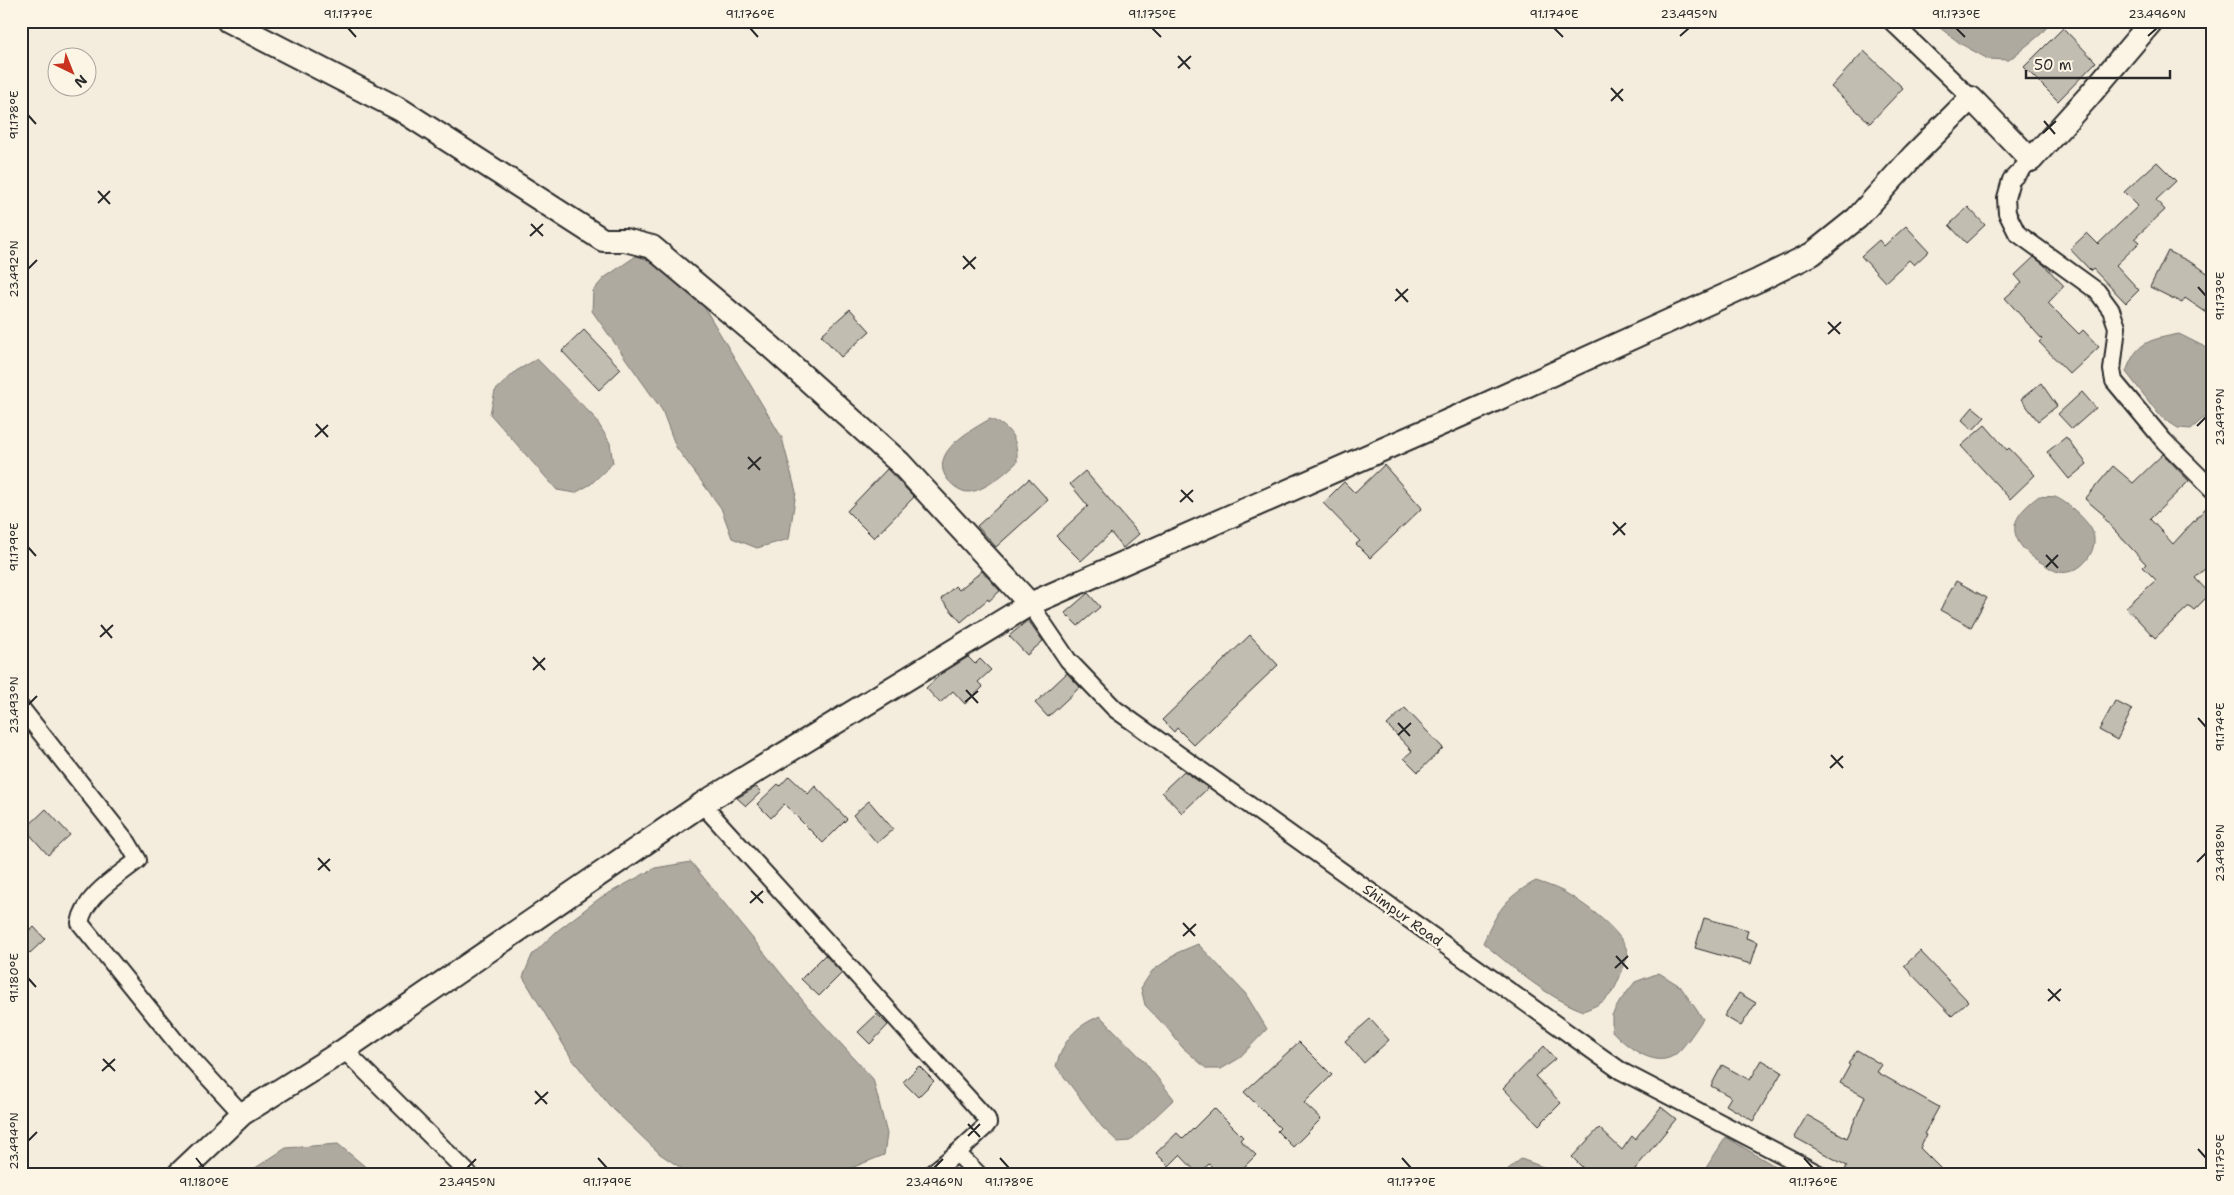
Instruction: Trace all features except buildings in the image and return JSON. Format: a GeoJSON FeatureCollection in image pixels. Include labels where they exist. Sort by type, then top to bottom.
{"type":"FeatureCollection","features":[{"type":"Feature","properties":{"kind":"street"},"geometry":{"type":"LineString","coordinates":[[228,21],[401,110],[603,240],[625,240],[652,247],[770,346],[900,464],[1030,604]]}},
{"type":"Feature","properties":{"kind":"street"},"geometry":{"type":"LineString","coordinates":[[1891,21],[1971,98],[2031,160]]}},
{"type":"Feature","properties":{"kind":"street"},"geometry":{"type":"LineString","coordinates":[[2152,21],[2088,97],[2011,180],[2006,198],[2007,213],[2017,233],[2097,291],[2111,310],[2116,326],[2112,370],[2114,381],[2164,441],[2213,490]]}},
{"type":"Feature","properties":{"kind":"street"},"geometry":{"type":"LineString","coordinates":[[179,1174],[242,1114],[344,1050],[702,804],[1030,604],[1491,402],[1812,254],[1857,218],[1914,154],[1971,98]]}},
{"type":"Feature","properties":{"kind":"street","name":"Shimpur Road"},"geometry":{"type":"LineString","coordinates":[[1030,604],[1068,660],[1115,710],[1621,1071],[1819,1174]]}},
{"type":"Feature","properties":{"kind":"street"},"geometry":{"type":"LineString","coordinates":[[21,708],[128,843],[138,860],[92,898],[82,909],[80,923],[176,1042],[242,1114]]}},
{"type":"Feature","properties":{"kind":"street"},"geometry":{"type":"LineString","coordinates":[[702,804],[987,1119],[988,1123],[985,1128],[931,1174]]}},
{"type":"Feature","properties":{"kind":"street"},"geometry":{"type":"LineString","coordinates":[[344,1050],[469,1174]]}},
{"type":"Feature","properties":{"kind":"street"},"geometry":{"type":"LineString","coordinates":[[957,1153],[978,1174]]}},
{"type":"Feature","properties":{"kind":"shaded area"},"geometry":{"type":"Polygon","coordinates":[[[1931,21],[2052,21],[2041,34],[2009,60],[1988,59],[1961,44],[1931,21]]]}},
{"type":"Feature","properties":{"kind":"shaded area"},"geometry":{"type":"Polygon","coordinates":[[[636,256],[650,260],[700,300],[782,438],[796,492],[789,539],[757,548],[732,538],[721,508],[676,447],[662,410],[592,311],[593,291],[604,278],[636,256]]]}},
{"type":"Feature","properties":{"kind":"shaded area"},"geometry":{"type":"Polygon","coordinates":[[[2179,334],[2213,351],[2213,410],[2191,429],[2178,428],[2161,417],[2126,372],[2135,354],[2145,344],[2152,340],[2179,334]]]}},
{"type":"Feature","properties":{"kind":"shaded area"},"geometry":{"type":"Polygon","coordinates":[[[537,359],[595,418],[610,443],[613,463],[591,484],[575,493],[557,490],[490,414],[495,391],[516,371],[537,359]]]}},
{"type":"Feature","properties":{"kind":"shaded area"},"geometry":{"type":"Polygon","coordinates":[[[990,419],[1003,426],[1012,435],[1016,447],[1017,462],[1001,476],[981,489],[968,492],[963,491],[948,480],[943,470],[943,461],[954,443],[972,429],[990,419]]]}},
{"type":"Feature","properties":{"kind":"shaded area"},"geometry":{"type":"Polygon","coordinates":[[[2039,496],[2060,499],[2077,512],[2091,528],[2094,540],[2093,548],[2086,561],[2074,570],[2059,572],[2052,570],[2030,555],[2016,536],[2015,524],[2017,518],[2039,496]]]}},
{"type":"Feature","properties":{"kind":"shaded area"},"geometry":{"type":"Polygon","coordinates":[[[691,862],[812,1012],[873,1079],[887,1134],[884,1155],[836,1174],[690,1174],[660,1154],[609,1105],[572,1059],[523,977],[532,955],[557,931],[600,898],[655,868],[691,862]]]}},
{"type":"Feature","properties":{"kind":"shaded area"},"geometry":{"type":"Polygon","coordinates":[[[1536,881],[1562,891],[1591,910],[1612,928],[1626,947],[1628,956],[1617,983],[1603,1002],[1583,1011],[1569,1005],[1543,990],[1483,943],[1503,906],[1509,899],[1536,881]]]}},
{"type":"Feature","properties":{"kind":"shaded area"},"geometry":{"type":"Polygon","coordinates":[[[1198,944],[1245,993],[1267,1029],[1238,1059],[1221,1069],[1207,1069],[1182,1047],[1145,1005],[1141,988],[1152,971],[1179,952],[1198,944]]]}},
{"type":"Feature","properties":{"kind":"shaded area"},"geometry":{"type":"Polygon","coordinates":[[[1659,973],[1680,986],[1703,1019],[1681,1049],[1673,1056],[1665,1059],[1648,1057],[1640,1053],[1612,1031],[1612,1015],[1635,982],[1659,973]]]}},
{"type":"Feature","properties":{"kind":"shaded area"},"geometry":{"type":"Polygon","coordinates":[[[1100,1016],[1144,1061],[1174,1099],[1130,1141],[1118,1142],[1102,1127],[1056,1066],[1071,1035],[1083,1025],[1100,1016]]]}},
{"type":"Feature","properties":{"kind":"shaded area"},"geometry":{"type":"Polygon","coordinates":[[[1726,1137],[1788,1174],[1702,1174],[1726,1137]]]}},
{"type":"Feature","properties":{"kind":"shaded area"},"geometry":{"type":"Polygon","coordinates":[[[338,1144],[374,1174],[246,1174],[286,1148],[338,1144]]]}},
{"type":"Feature","properties":{"kind":"shaded area"},"geometry":{"type":"Polygon","coordinates":[[[1521,1159],[1557,1172],[1558,1174],[1502,1174],[1521,1159]]]}}]}
